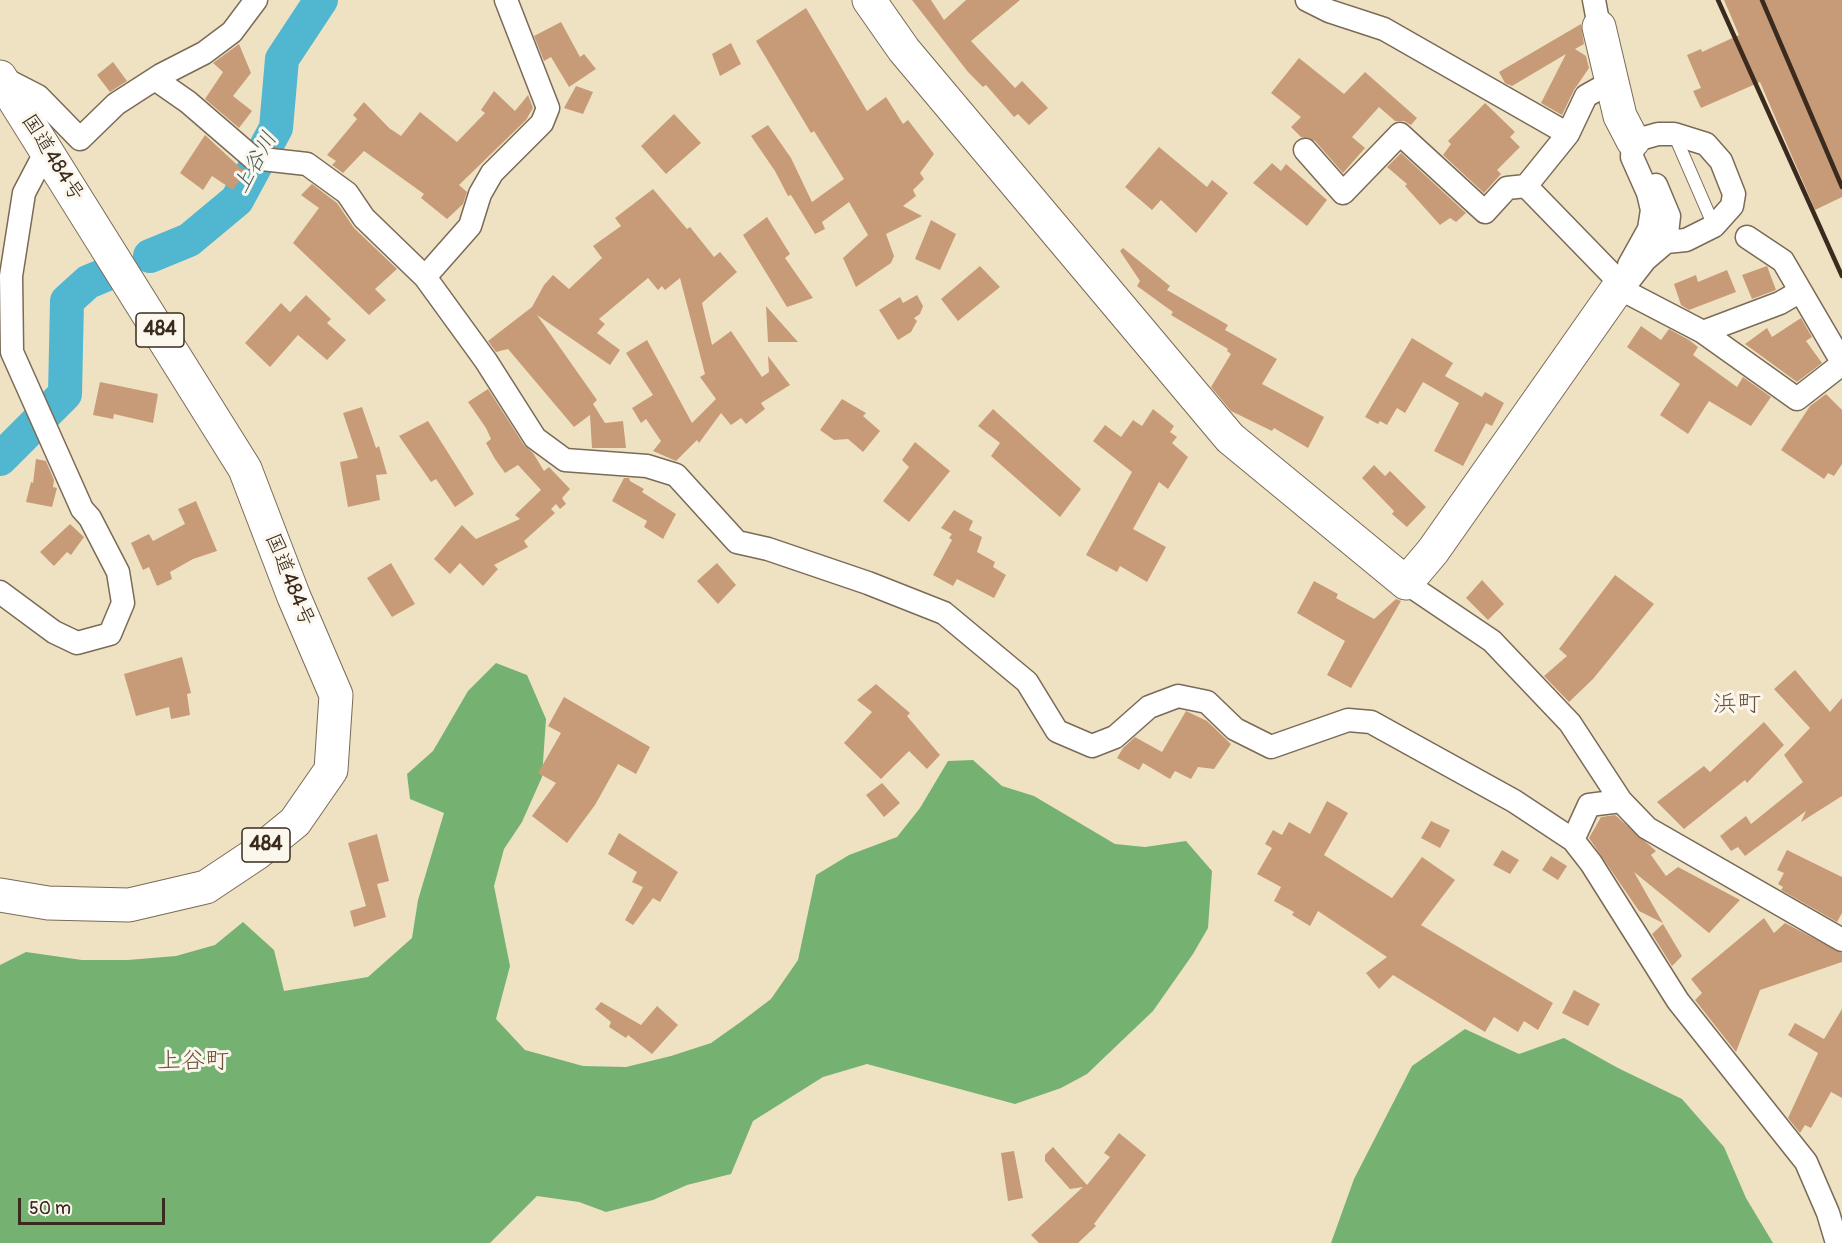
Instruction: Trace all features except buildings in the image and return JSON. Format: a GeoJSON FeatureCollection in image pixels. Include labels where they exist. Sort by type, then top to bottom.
{"type":"FeatureCollection","features":[{"type":"Feature","properties":{"kind":"main road"},"geometry":{"type":"LineString","coordinates":[[869,0],[911,58],[1230,438],[1406,583],[1433,551],[1620,285]]}},
{"type":"Feature","properties":{"kind":"main road"},"geometry":{"type":"LineString","coordinates":[[1596,13],[1620,116],[1633,141]]}},
{"type":"Feature","properties":{"kind":"main road","name":"国道484号"},"geometry":{"type":"LineString","coordinates":[[0,77],[245,469],[294,597],[336,695],[331,770],[295,822],[257,853],[206,887],[129,904],[48,903],[0,895]]}},
{"type":"Feature","properties":{"kind":"street"},"geometry":{"type":"LineString","coordinates":[[0,77],[38,96],[80,139],[116,104],[155,79],[204,53],[232,32],[256,0]]}},
{"type":"Feature","properties":{"kind":"street"},"geometry":{"type":"LineString","coordinates":[[425,277],[470,226],[480,194],[492,173],[542,123],[548,108],[506,0]]}},
{"type":"Feature","properties":{"kind":"street"},"geometry":{"type":"LineString","coordinates":[[1307,0],[1329,11],[1383,29],[1568,134]]}},
{"type":"Feature","properties":{"kind":"street"},"geometry":{"type":"LineString","coordinates":[[155,79],[188,102],[253,158],[307,164],[346,193],[364,218],[425,277],[486,361],[535,438],[565,460],[648,466],[676,475],[737,542],[768,549],[868,583],[944,613],[1027,681],[1057,731],[1092,746],[1115,737],[1149,707],[1178,696],[1207,702],[1235,729],[1271,747],[1348,720],[1371,722],[1514,801],[1573,840],[1592,863],[1678,1001],[1806,1162],[1828,1213],[1837,1243]]}},
{"type":"Feature","properties":{"kind":"street"},"geometry":{"type":"LineString","coordinates":[[1305,150],[1343,193],[1400,134],[1485,212],[1507,188],[1526,186],[1568,134],[1586,96],[1611,82]]}},
{"type":"Feature","properties":{"kind":"street"},"geometry":{"type":"LineString","coordinates":[[1620,285],[1631,278],[1645,260],[1666,242],[1686,240],[1714,226],[1732,206],[1734,194],[1720,161],[1706,144],[1674,134],[1658,134],[1633,141]]}},
{"type":"Feature","properties":{"kind":"street"},"geometry":{"type":"LineString","coordinates":[[1633,141],[1644,158],[1669,216],[1666,242]]}},
{"type":"Feature","properties":{"kind":"street"},"geometry":{"type":"LineString","coordinates":[[1620,285],[1644,241],[1651,220],[1648,193],[1632,157],[1633,141]]}},
{"type":"Feature","properties":{"kind":"street"},"geometry":{"type":"LineString","coordinates":[[0,592],[54,632],[77,643],[110,634],[123,603],[118,572],[90,518],[82,509],[12,352],[11,276],[24,193],[47,149]]}},
{"type":"Feature","properties":{"kind":"street"},"geometry":{"type":"LineString","coordinates":[[1526,186],[1632,295],[1703,332],[1797,399],[1842,363],[1783,261],[1747,237]]}},
{"type":"Feature","properties":{"kind":"street"},"geometry":{"type":"LineString","coordinates":[[1703,332],[1780,303],[1799,291]]}},
{"type":"Feature","properties":{"kind":"street"},"geometry":{"type":"LineString","coordinates":[[1406,583],[1492,641],[1570,723],[1621,801],[1647,828],[1842,940]]}},
{"type":"Feature","properties":{"kind":"street"},"geometry":{"type":"LineString","coordinates":[[1573,840],[1589,805],[1621,801]]}},
{"type":"Feature","properties":{"kind":"lane"},"geometry":{"type":"LineString","coordinates":[[1674,134],[1714,226]]}},
{"type":"Feature","properties":{"kind":"green space"},"geometry":{"type":"Polygon","coordinates":[[[496,663],[527,675],[546,719],[542,777],[522,822],[504,849],[494,886],[510,966],[496,1019],[525,1050],[583,1066],[626,1067],[711,1043],[771,999],[798,960],[816,875],[849,855],[897,837],[920,808],[948,761],[973,760],[1002,786],[1034,796],[1115,844],[1145,847],[1186,841],[1212,871],[1208,928],[1193,954],[1153,1011],[1087,1074],[1061,1088],[1015,1104],[867,1064],[823,1077],[753,1121],[731,1174],[687,1185],[653,1200],[606,1212],[579,1202],[537,1196],[490,1243],[0,1243],[0,965],[26,952],[82,960],[128,960],[176,956],[215,945],[243,922],[274,950],[284,991],[368,977],[412,938],[418,900],[444,813],[410,799],[407,774],[433,751],[468,691],[496,663]]]}},
{"type":"Feature","properties":{"kind":"green space"},"geometry":{"type":"Polygon","coordinates":[[[1465,1029],[1519,1054],[1564,1038],[1618,1068],[1682,1099],[1724,1147],[1746,1198],[1773,1243],[1331,1243],[1354,1179],[1412,1066],[1465,1029]]]}},
{"type":"Feature","properties":{"kind":"waterway","name":"上谷川"},"geometry":{"type":"LineString","coordinates":[[150,256],[189,240],[237,200],[276,128],[282,59],[321,0]]}},
{"type":"Feature","properties":{"kind":"waterway","name":"上谷川"},"geometry":{"type":"LineString","coordinates":[[0,459],[65,394],[67,301],[88,282],[112,272]]}},
{"type":"Feature","properties":{"kind":"railway"},"geometry":{"type":"LineString","coordinates":[[1718,0],[1842,276]]}},
{"type":"Feature","properties":{"kind":"railway"},"geometry":{"type":"LineString","coordinates":[[1762,0],[1842,187]]}},
{"type":"Feature","properties":{"kind":"district","name":"浜町"},"geometry":{"type":"Point","coordinates":[1737,705]}},
{"type":"Feature","properties":{"kind":"district","name":"上谷町"},"geometry":{"type":"Point","coordinates":[193,1062]}}]}
